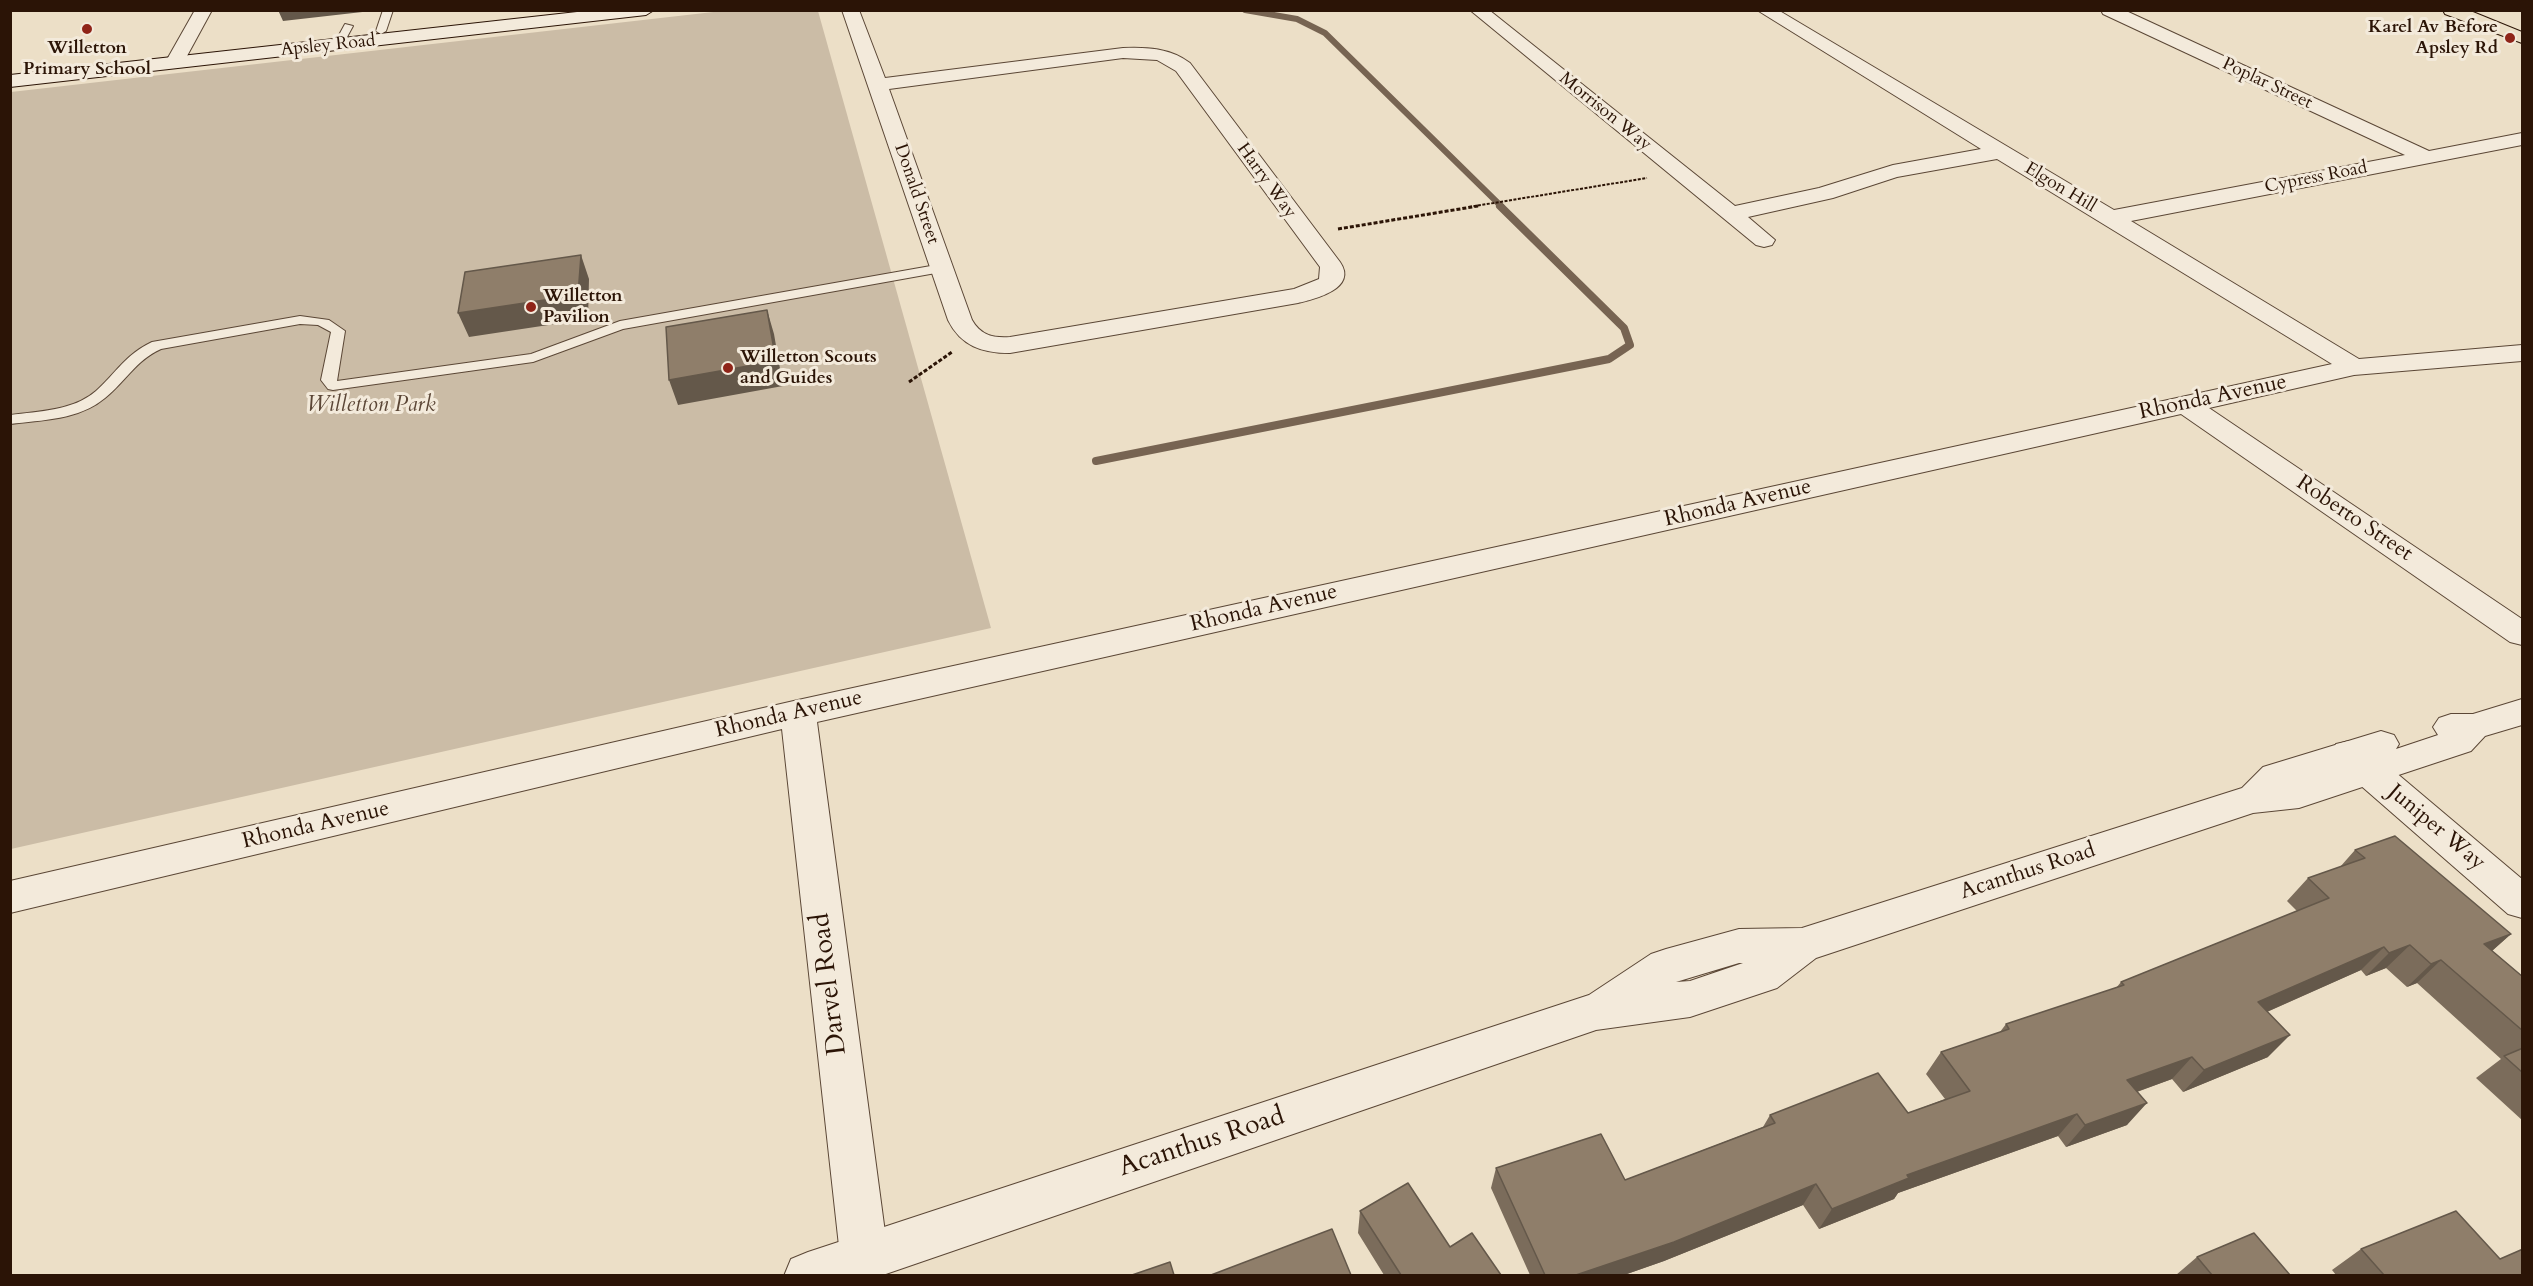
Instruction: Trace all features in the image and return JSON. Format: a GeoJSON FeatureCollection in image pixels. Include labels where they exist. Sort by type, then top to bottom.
{"type":"FeatureCollection","features":[{"type":"Feature","properties":{"kind":"main road"},"geometry":{"type":"LineString","coordinates":[[2451,10],[2523,38]]}},
{"type":"Feature","properties":{"kind":"street"},"geometry":{"type":"LineString","coordinates":[[177,58],[204,10]]}},
{"type":"Feature","properties":{"kind":"street","name":"Apsley Road"},"geometry":{"type":"LineString","coordinates":[[10,81],[177,58],[346,30],[387,17],[476,17],[568,10]]}},
{"type":"Feature","properties":{"kind":"street","name":"Apsley Road"},"geometry":{"type":"LineString","coordinates":[[10,72],[177,58],[646,10]]}},
{"type":"Feature","properties":{"kind":"street","name":"Donald Street"},"geometry":{"type":"LineString","coordinates":[[850,10],[964,331],[972,338]]}},
{"type":"Feature","properties":{"kind":"street","name":"Morrison Way"},"geometry":{"type":"LineString","coordinates":[[1478,10],[1764,240]]}},
{"type":"Feature","properties":{"kind":"street","name":"Elgon Hill"},"geometry":{"type":"LineString","coordinates":[[1765,10],[2323,346],[2354,367]]}},
{"type":"Feature","properties":{"kind":"street","name":"Poplar Street"},"geometry":{"type":"LineString","coordinates":[[2109,10],[2426,157]]}},
{"type":"Feature","properties":{"kind":"street","name":"Harry Way"},"geometry":{"type":"LineString","coordinates":[[878,85],[1123,53],[1150,53],[1172,57],[1183,67],[1305,234],[1332,267],[1331,282],[1314,291],[1010,345],[994,345],[972,338]]}},
{"type":"Feature","properties":{"kind":"street","name":"Cypress Road"},"geometry":{"type":"LineString","coordinates":[[2109,218],[2523,139]]}},
{"type":"Feature","properties":{"kind":"street"},"geometry":{"type":"LineString","coordinates":[[1731,214],[1825,193],[1868,177],[1893,171],[2000,152]]}},
{"type":"Feature","properties":{"kind":"street","name":"Rhonda Avenue"},"geometry":{"type":"LineString","coordinates":[[10,897],[798,713],[2354,367],[2523,353]]}},
{"type":"Feature","properties":{"kind":"street","name":"Roberto Street"},"geometry":{"type":"LineString","coordinates":[[2185,404],[2523,634]]}},
{"type":"Feature","properties":{"kind":"street","name":"Acanthus Road"},"geometry":{"type":"LineString","coordinates":[[808,1275],[1596,1011],[1700,995],[1762,975],[1802,945],[2253,799],[2299,794],[2360,763],[2458,742],[2473,727],[2523,712]]}},
{"type":"Feature","properties":{"kind":"street","name":"Darvel Road"},"geometry":{"type":"LineString","coordinates":[[798,713],[864,1255]]}},
{"type":"Feature","properties":{"kind":"street","name":"Juniper Way"},"geometry":{"type":"LineString","coordinates":[[2360,763],[2523,902]]}},
{"type":"Feature","properties":{"kind":"lane"},"geometry":{"type":"LineString","coordinates":[[10,420],[71,411],[90,401],[113,384],[140,353],[157,345],[300,320],[317,320],[330,324],[338,331],[328,380],[333,386],[533,358],[620,325],[942,268]]}},
{"type":"Feature","properties":{"kind":"path"},"geometry":{"type":"LineString","coordinates":[[1305,234],[1680,173]]}},
{"type":"Feature","properties":{"kind":"path"},"geometry":{"type":"LineString","coordinates":[[909,382],[972,338]]}},
{"type":"Feature","properties":{"kind":"green space","name":"Willetton Park"},"geometry":{"type":"Polygon","coordinates":[[[722,11],[818,11],[991,628],[11,849],[11,92],[722,11]]]}},
{"type":"Feature","properties":{"kind":"building"},"geometry":{"type":"Polygon","coordinates":[[[581,255],[578,295],[458,313],[465,272],[581,255]]]}},
{"type":"Feature","properties":{"kind":"building"},"geometry":{"type":"Polygon","coordinates":[[[767,310],[776,361],[669,380],[666,327],[767,310]]]}},
{"type":"Feature","properties":{"kind":"building"},"geometry":{"type":"Polygon","coordinates":[[[2395,836],[2511,934],[2484,944],[2523,977],[2523,1031],[2441,960],[2431,964],[2410,945],[2389,953],[2384,947],[2258,1002],[2290,1035],[2204,1070],[2192,1057],[2127,1080],[2147,1103],[2085,1125],[2077,1114],[1907,1175],[1909,1178],[1832,1209],[1816,1184],[1674,1242],[1576,1275],[1545,1275],[1496,1168],[1601,1134],[1625,1180],[1775,1123],[1770,1115],[1878,1073],[1908,1113],[1970,1091],[1941,1052],[2009,1029],[2006,1024],[2124,985],[2121,982],[2329,898],[2308,878],[2365,858],[2355,850],[2395,836]]]}},
{"type":"Feature","properties":{"kind":"building"},"geometry":{"type":"Polygon","coordinates":[[[2523,1048],[2523,1073],[2504,1056],[2523,1048]]]}},
{"type":"Feature","properties":{"kind":"building"},"geometry":{"type":"Polygon","coordinates":[[[1408,1183],[1450,1247],[1472,1233],[1501,1275],[1401,1275],[1360,1211],[1408,1183]]]}},
{"type":"Feature","properties":{"kind":"building"},"geometry":{"type":"Polygon","coordinates":[[[2456,1211],[2500,1259],[2523,1249],[2523,1275],[2384,1275],[2361,1249],[2456,1211]]]}},
{"type":"Feature","properties":{"kind":"building"},"geometry":{"type":"Polygon","coordinates":[[[1332,1229],[1351,1275],[1211,1275],[1332,1229]]]}},
{"type":"Feature","properties":{"kind":"building"},"geometry":{"type":"Polygon","coordinates":[[[2254,1233],[2290,1275],[2212,1275],[2197,1257],[2254,1233]]]}},
{"type":"Feature","properties":{"kind":"building"},"geometry":{"type":"Polygon","coordinates":[[[1170,1262],[1174,1275],[1132,1275],[1170,1262]]]}},
{"type":"Feature","properties":{"kind":"waterway"},"geometry":{"type":"LineString","coordinates":[[1245,10],[1297,19],[1325,33],[1502,207]]}},
{"type":"Feature","properties":{"kind":"waterway"},"geometry":{"type":"LineString","coordinates":[[1096,461],[1609,359],[1630,345],[1624,328],[1500,206]]}},
{"type":"Feature","properties":{"kind":"place","name":"Willetton Primary School"},"geometry":{"type":"Point","coordinates":[87,29]}},
{"type":"Feature","properties":{"kind":"place","name":"Karel Av Before Apsley Rd"},"geometry":{"type":"Point","coordinates":[2510,38]}},
{"type":"Feature","properties":{"kind":"place","name":"Willetton Pavilion"},"geometry":{"type":"Point","coordinates":[531,307]}},
{"type":"Feature","properties":{"kind":"place","name":"Willetton Scouts and Guides"},"geometry":{"type":"Point","coordinates":[728,368]}}]}
